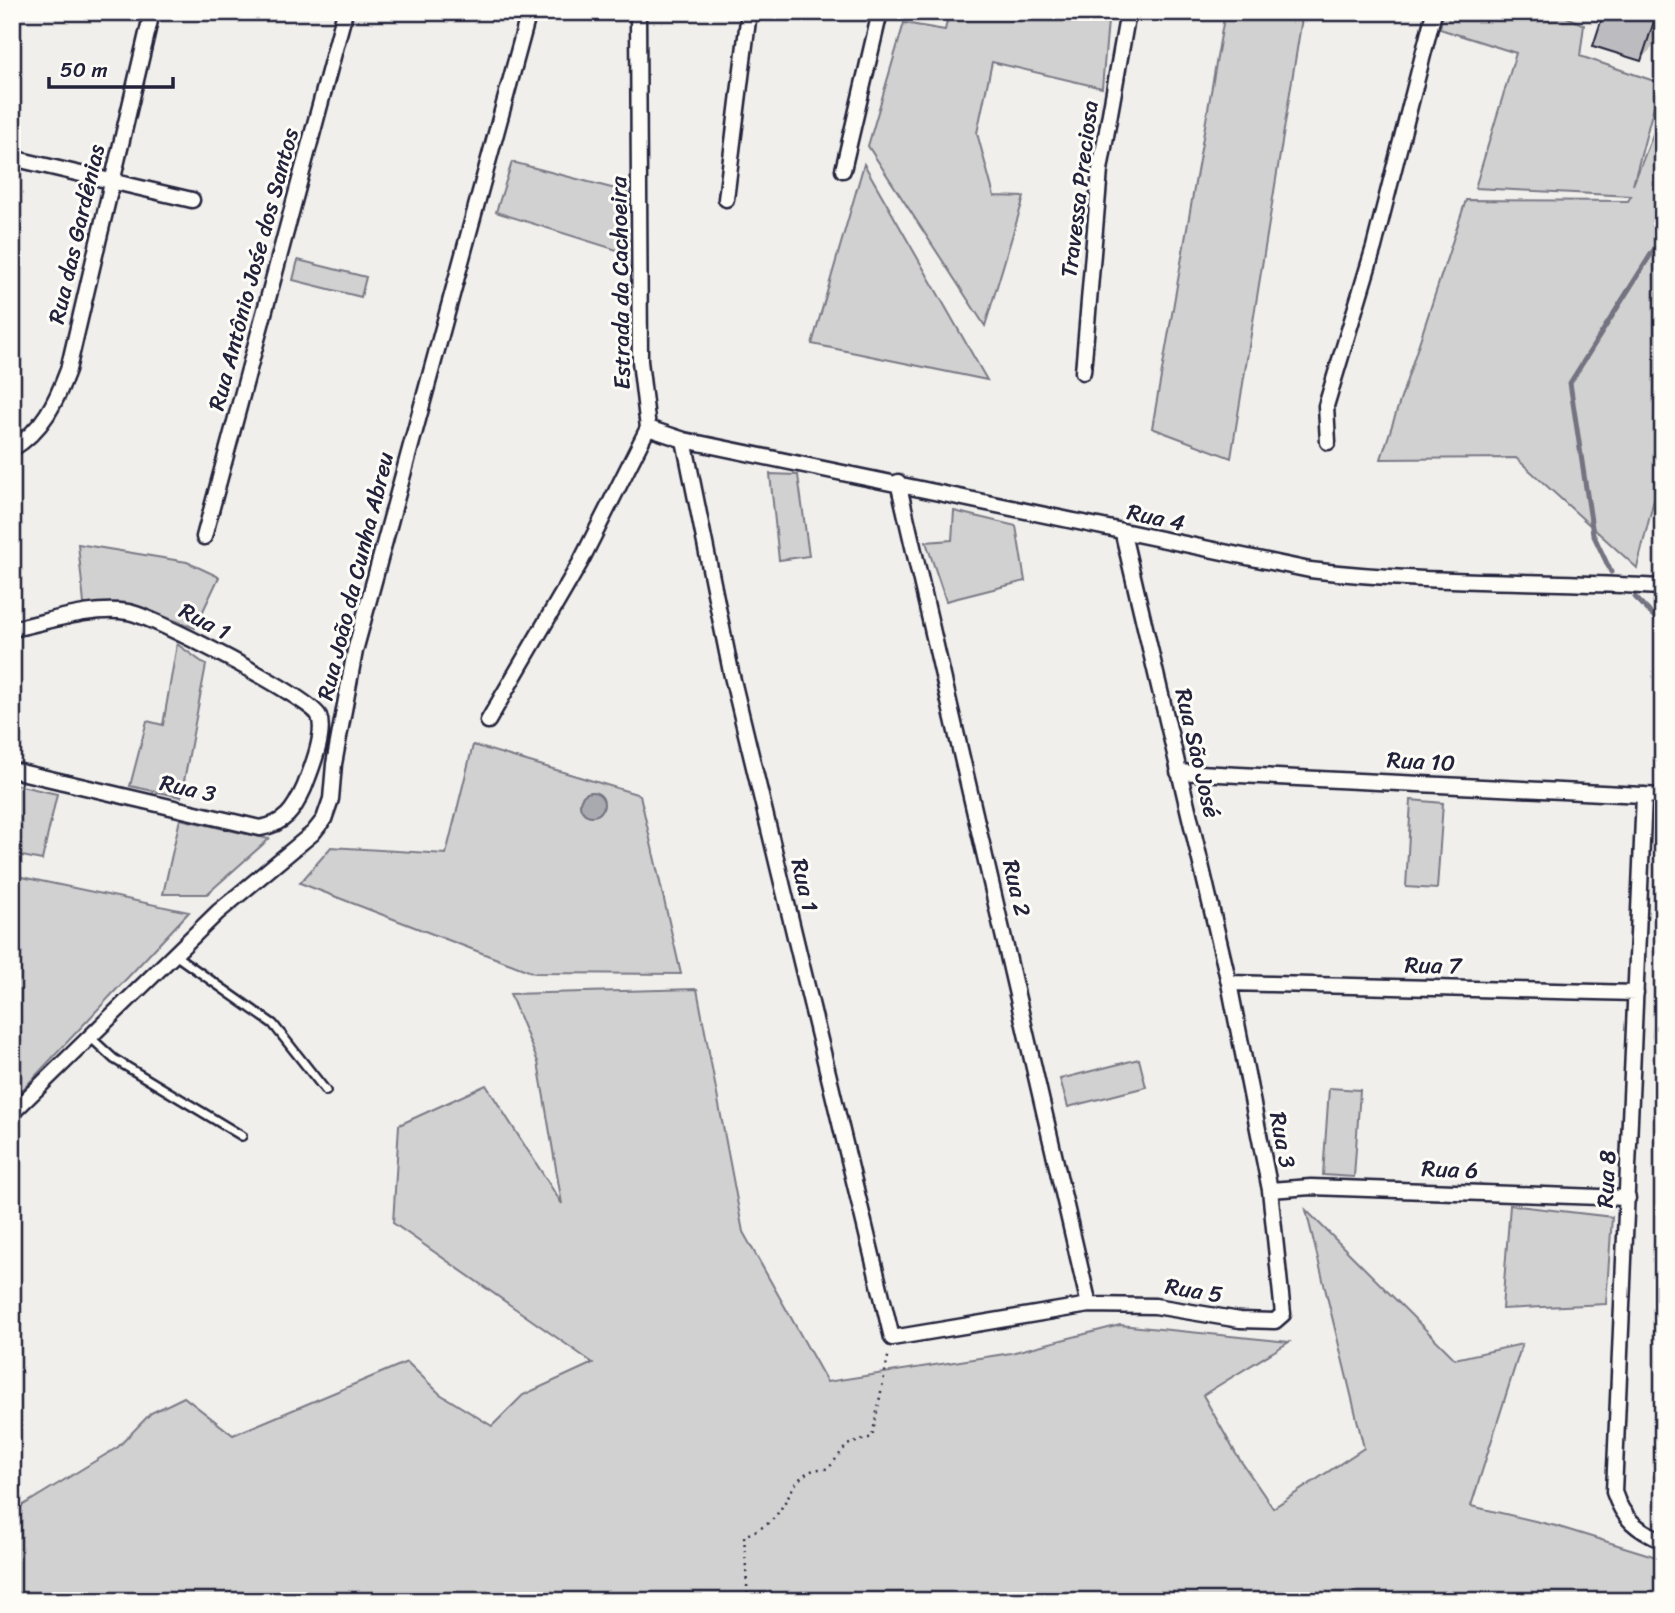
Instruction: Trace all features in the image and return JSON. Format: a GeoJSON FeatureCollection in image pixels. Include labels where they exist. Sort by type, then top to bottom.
{"type":"FeatureCollection","features":[{"type":"Feature","properties":{"kind":"street","name":"Rua das Gardênias"},"geometry":{"type":"LineString","coordinates":[[12,449],[24,441],[52,412],[68,370],[152,12]]}},
{"type":"Feature","properties":{"kind":"street","name":"Rua Antônio Jośe dos Santos"},"geometry":{"type":"LineString","coordinates":[[204,537],[345,12]]}},
{"type":"Feature","properties":{"kind":"street","name":"Rua João da Cunha Abreu"},"geometry":{"type":"LineString","coordinates":[[12,1113],[174,955],[324,819],[331,799],[334,764],[355,651],[529,12]]}},
{"type":"Feature","properties":{"kind":"street","name":"Estrada da Cachoeira"},"geometry":{"type":"LineString","coordinates":[[638,12],[640,361],[648,428]]}},
{"type":"Feature","properties":{"kind":"street"},"geometry":{"type":"LineString","coordinates":[[726,199],[749,12]]}},
{"type":"Feature","properties":{"kind":"street"},"geometry":{"type":"LineString","coordinates":[[843,170],[859,115],[880,12]]}},
{"type":"Feature","properties":{"kind":"street","name":"Travessa Preciosa"},"geometry":{"type":"LineString","coordinates":[[1083,372],[1100,170],[1128,12]]}},
{"type":"Feature","properties":{"kind":"street"},"geometry":{"type":"LineString","coordinates":[[1328,442],[1326,406],[1374,247],[1434,12]]}},
{"type":"Feature","properties":{"kind":"street"},"geometry":{"type":"LineString","coordinates":[[12,158],[192,200]]}},
{"type":"Feature","properties":{"kind":"street"},"geometry":{"type":"LineString","coordinates":[[488,722],[580,563],[648,428]]}},
{"type":"Feature","properties":{"kind":"street","name":"Rua 4"},"geometry":{"type":"LineString","coordinates":[[648,428],[684,440],[898,482],[1123,534],[1310,570],[1382,579],[1571,581],[1663,587]]}},
{"type":"Feature","properties":{"kind":"street","name":"Rua 1"},"geometry":{"type":"LineString","coordinates":[[684,440],[731,672],[892,1338]]}},
{"type":"Feature","properties":{"kind":"street","name":"Rua 2"},"geometry":{"type":"LineString","coordinates":[[898,482],[1089,1305]]}},
{"type":"Feature","properties":{"kind":"street","name":"Rua São José"},"geometry":{"type":"LineString","coordinates":[[1123,534],[1134,571],[1178,772],[1229,983]]}},
{"type":"Feature","properties":{"kind":"street","name":"Rua 1"},"geometry":{"type":"LineString","coordinates":[[12,629],[97,612],[129,612],[155,621],[311,705],[320,717],[316,759]]}},
{"type":"Feature","properties":{"kind":"street"},"geometry":{"type":"LineString","coordinates":[[316,759],[334,764]]}},
{"type":"Feature","properties":{"kind":"street","name":"Rua 3"},"geometry":{"type":"LineString","coordinates":[[12,770],[260,828],[275,826],[286,819],[298,801],[316,759]]}},
{"type":"Feature","properties":{"kind":"street","name":"Rua 10"},"geometry":{"type":"LineString","coordinates":[[1178,772],[1663,796]]}},
{"type":"Feature","properties":{"kind":"street","name":"Rua 8"},"geometry":{"type":"LineString","coordinates":[[1644,795],[1615,1492],[1623,1516],[1633,1525],[1663,1541]]}},
{"type":"Feature","properties":{"kind":"street","name":"Rua 3"},"geometry":{"type":"LineString","coordinates":[[1229,983],[1270,1190],[1285,1308]]}},
{"type":"Feature","properties":{"kind":"street","name":"Rua 7"},"geometry":{"type":"LineString","coordinates":[[1229,983],[1636,993]]}},
{"type":"Feature","properties":{"kind":"street","name":"Rua 6"},"geometry":{"type":"LineString","coordinates":[[1270,1190],[1311,1187],[1628,1198]]}},
{"type":"Feature","properties":{"kind":"street","name":"Rua 5"},"geometry":{"type":"LineString","coordinates":[[892,1338],[1089,1305],[1155,1306],[1240,1320],[1268,1321],[1279,1319],[1285,1308]]}},
{"type":"Feature","properties":{"kind":"lane"},"geometry":{"type":"LineString","coordinates":[[174,955],[273,1024],[326,1091]]}},
{"type":"Feature","properties":{"kind":"lane"},"geometry":{"type":"LineString","coordinates":[[90,1037],[114,1059],[242,1136]]}},
{"type":"Feature","properties":{"kind":"path"},"geometry":{"type":"LineString","coordinates":[[748,1601],[744,1536],[771,1522],[788,1500],[796,1479],[816,1468],[828,1469],[847,1445],[872,1437],[892,1338]]}},
{"type":"Feature","properties":{"kind":"shaded area"},"geometry":{"type":"Polygon","coordinates":[[[949,12],[1068,12],[1108,21],[1102,88],[992,62],[977,133],[994,196],[1024,197],[985,326],[868,146],[904,23],[945,30],[949,12]]]}},
{"type":"Feature","properties":{"kind":"shaded area"},"geometry":{"type":"Polygon","coordinates":[[[1225,12],[1303,12],[1231,458],[1152,428],[1225,12]]]}},
{"type":"Feature","properties":{"kind":"shaded area"},"geometry":{"type":"Polygon","coordinates":[[[1443,12],[1556,12],[1584,25],[1580,56],[1660,83],[1633,185],[1663,109],[1663,463],[1637,568],[1516,458],[1381,459],[1466,200],[1628,201],[1631,196],[1475,188],[1516,53],[1440,29],[1443,12]]]}},
{"type":"Feature","properties":{"kind":"shaded area"},"geometry":{"type":"Polygon","coordinates":[[[512,162],[627,192],[620,251],[496,212],[512,162]]]}},
{"type":"Feature","properties":{"kind":"shaded area"},"geometry":{"type":"Polygon","coordinates":[[[864,164],[987,380],[812,344],[864,164]]]}},
{"type":"Feature","properties":{"kind":"shaded area"},"geometry":{"type":"Polygon","coordinates":[[[298,260],[366,277],[361,297],[293,280],[298,260]]]}},
{"type":"Feature","properties":{"kind":"shaded area"},"geometry":{"type":"Polygon","coordinates":[[[770,474],[798,475],[809,556],[779,560],[770,474]]]}},
{"type":"Feature","properties":{"kind":"shaded area"},"geometry":{"type":"Polygon","coordinates":[[[954,511],[1016,526],[1025,581],[946,601],[926,542],[952,540],[954,511]]]}},
{"type":"Feature","properties":{"kind":"shaded area"},"geometry":{"type":"Polygon","coordinates":[[[78,544],[187,562],[219,577],[195,628],[131,604],[84,604],[78,544]]]}},
{"type":"Feature","properties":{"kind":"shaded area"},"geometry":{"type":"Polygon","coordinates":[[[177,644],[206,665],[181,797],[130,786],[147,721],[163,725],[177,644]]]}},
{"type":"Feature","properties":{"kind":"shaded area"},"geometry":{"type":"Polygon","coordinates":[[[473,745],[640,795],[681,974],[534,973],[300,883],[331,847],[446,854],[473,745]]]}},
{"type":"Feature","properties":{"kind":"shaded area"},"geometry":{"type":"Polygon","coordinates":[[[12,784],[57,794],[42,860],[12,854],[12,784]]]}},
{"type":"Feature","properties":{"kind":"shaded area"},"geometry":{"type":"Polygon","coordinates":[[[592,792],[601,795],[604,804],[601,813],[592,816],[583,813],[580,804],[583,795],[592,792]]]}},
{"type":"Feature","properties":{"kind":"shaded area"},"geometry":{"type":"Polygon","coordinates":[[[1411,800],[1443,803],[1437,889],[1406,887],[1411,800]]]}},
{"type":"Feature","properties":{"kind":"shaded area"},"geometry":{"type":"Polygon","coordinates":[[[180,819],[269,839],[207,894],[163,894],[180,819]]]}},
{"type":"Feature","properties":{"kind":"shaded area"},"geometry":{"type":"Polygon","coordinates":[[[12,875],[189,912],[12,1101],[12,875]]]}},
{"type":"Feature","properties":{"kind":"shaded area"},"geometry":{"type":"Polygon","coordinates":[[[1659,973],[1663,973],[1663,1037],[1653,1037],[1659,973]]]}},
{"type":"Feature","properties":{"kind":"shaded area"},"geometry":{"type":"Polygon","coordinates":[[[697,989],[743,1232],[827,1382],[1011,1353],[1120,1325],[1289,1342],[1203,1395],[1236,1454],[1273,1508],[1364,1448],[1306,1210],[1455,1359],[1522,1344],[1471,1506],[1556,1526],[1663,1559],[1663,1601],[12,1601],[12,1512],[118,1447],[151,1413],[184,1397],[233,1435],[407,1362],[440,1394],[492,1426],[523,1395],[593,1363],[393,1223],[399,1125],[486,1085],[562,1204],[538,1062],[510,994],[697,989]]]}},
{"type":"Feature","properties":{"kind":"shaded area"},"geometry":{"type":"Polygon","coordinates":[[[1139,1059],[1146,1087],[1068,1107],[1060,1079],[1139,1059]]]}},
{"type":"Feature","properties":{"kind":"shaded area"},"geometry":{"type":"Polygon","coordinates":[[[1329,1088],[1360,1090],[1354,1177],[1323,1175],[1329,1088]]]}},
{"type":"Feature","properties":{"kind":"shaded area"},"geometry":{"type":"Polygon","coordinates":[[[1510,1205],[1612,1217],[1606,1304],[1502,1309],[1510,1205]]]}},
{"type":"Feature","properties":{"kind":"building"},"geometry":{"type":"Polygon","coordinates":[[[1604,12],[1657,12],[1641,61],[1593,46],[1604,12]]]}},
{"type":"Feature","properties":{"kind":"waterway"},"geometry":{"type":"LineString","coordinates":[[1611,572],[1593,534],[1570,383],[1653,251],[1663,243]]}},
{"type":"Feature","properties":{"kind":"waterway"},"geometry":{"type":"LineString","coordinates":[[1635,597],[1663,626]]}}]}
